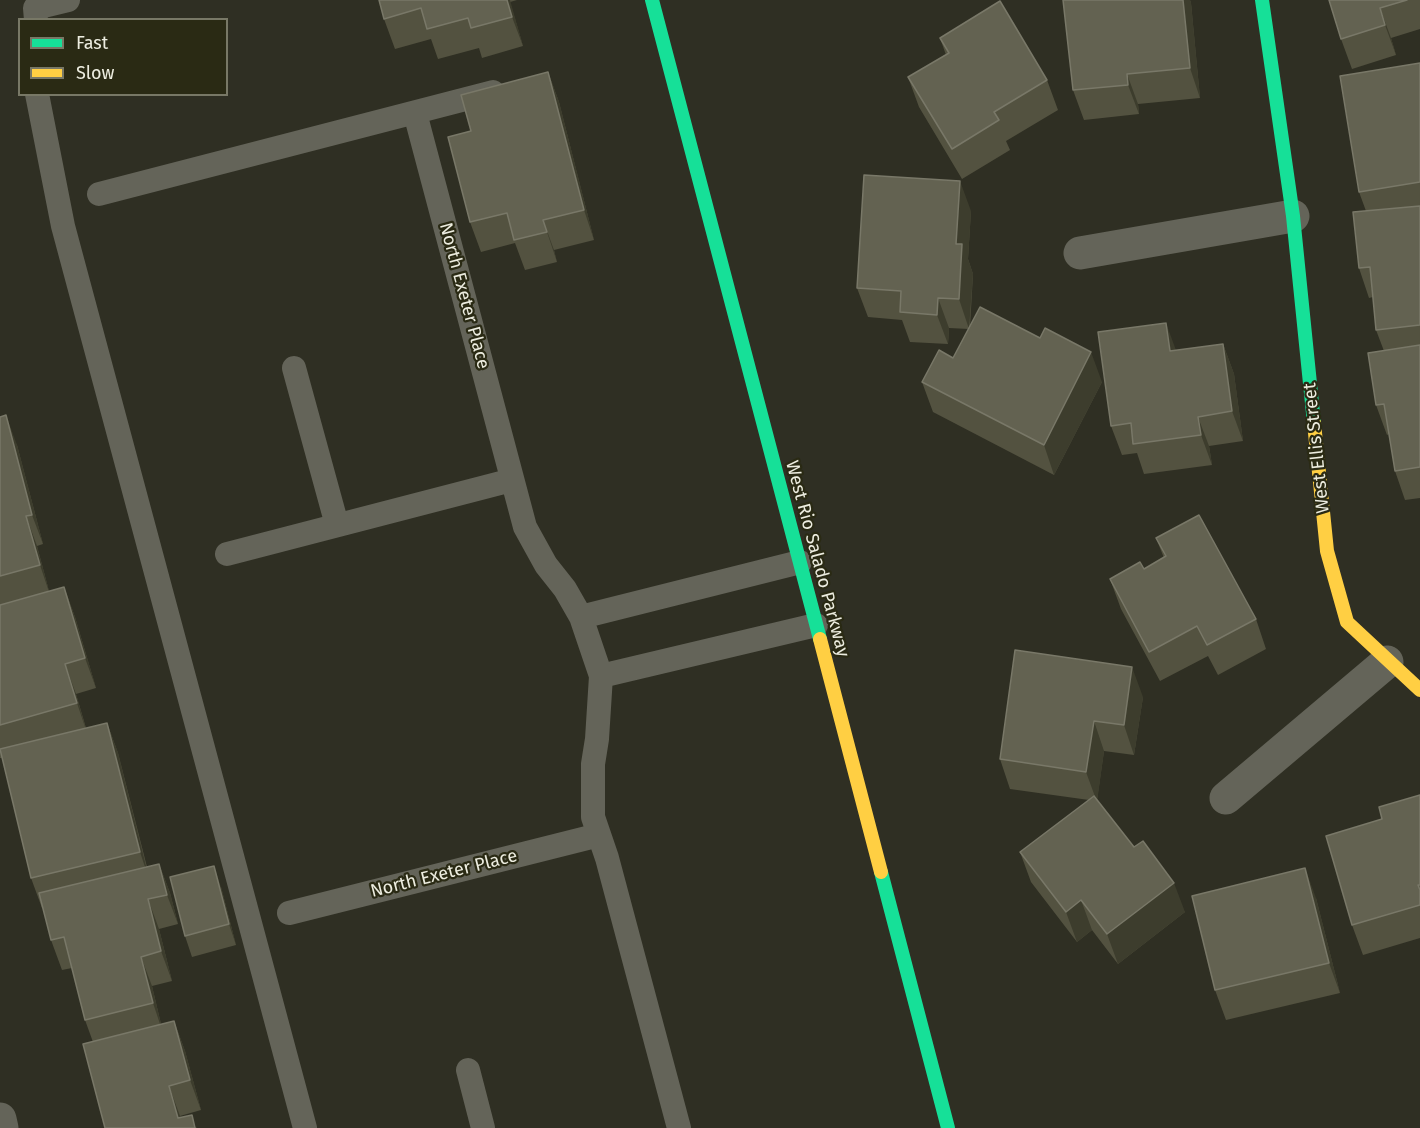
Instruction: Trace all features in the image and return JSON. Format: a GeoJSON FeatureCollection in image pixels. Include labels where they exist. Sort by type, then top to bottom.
{"type":"FeatureCollection","features":[{"type":"Feature","properties":{"kind":"main road","name":"West Rio Salado Parkway"},"geometry":{"type":"LineString","coordinates":[[652,0],[948,1128]]}},
{"type":"Feature","properties":{"kind":"main road","name":"West Ellis Street"},"geometry":{"type":"LineString","coordinates":[[1262,0],[1293,216],[1328,551],[1347,622],[1420,690]]}},
{"type":"Feature","properties":{"kind":"street"},"geometry":{"type":"LineString","coordinates":[[1080,254],[1293,216]]}},
{"type":"Feature","properties":{"kind":"street"},"geometry":{"type":"LineString","coordinates":[[1226,798],[1388,662]]}},
{"type":"Feature","properties":{"kind":"street"},"geometry":{"type":"LineString","coordinates":[[0,1119],[2,1128]]}},
{"type":"Feature","properties":{"kind":"lane"},"geometry":{"type":"LineString","coordinates":[[36,18],[35,8],[68,0]]}},
{"type":"Feature","properties":{"kind":"lane"},"geometry":{"type":"LineString","coordinates":[[99,194],[512,87]]}},
{"type":"Feature","properties":{"kind":"lane"},"geometry":{"type":"LineString","coordinates":[[37,96],[66,237],[305,1128]]}},
{"type":"Feature","properties":{"kind":"lane","name":"North Exeter Place"},"geometry":{"type":"LineString","coordinates":[[415,113],[525,527],[546,566],[566,589],[581,617],[601,676],[597,739],[592,764],[593,817],[679,1128]]}},
{"type":"Feature","properties":{"kind":"lane"},"geometry":{"type":"LineString","coordinates":[[294,368],[337,525]]}},
{"type":"Feature","properties":{"kind":"lane"},"geometry":{"type":"LineString","coordinates":[[227,554],[512,480]]}},
{"type":"Feature","properties":{"kind":"lane"},"geometry":{"type":"LineString","coordinates":[[581,617],[800,562]]}},
{"type":"Feature","properties":{"kind":"lane"},"geometry":{"type":"LineString","coordinates":[[601,676],[816,625]]}},
{"type":"Feature","properties":{"kind":"lane","name":"North Exeter Place"},"geometry":{"type":"LineString","coordinates":[[289,913],[599,835]]}},
{"type":"Feature","properties":{"kind":"lane"},"geometry":{"type":"LineString","coordinates":[[468,1070],[483,1128]]}},
{"type":"Feature","properties":{"kind":"building"},"geometry":{"type":"Polygon","coordinates":[[[379,0],[507,0],[512,17],[471,28],[468,18],[427,29],[421,8],[384,19],[379,0]]]}},
{"type":"Feature","properties":{"kind":"building"},"geometry":{"type":"Polygon","coordinates":[[[1063,0],[1183,0],[1190,68],[1127,74],[1128,85],[1073,90],[1063,0]]]}},
{"type":"Feature","properties":{"kind":"building"},"geometry":{"type":"Polygon","coordinates":[[[1329,0],[1407,0],[1380,8],[1385,25],[1341,39],[1329,0]]]}},
{"type":"Feature","properties":{"kind":"building"},"geometry":{"type":"Polygon","coordinates":[[[1000,1],[1047,80],[994,112],[999,120],[952,149],[908,77],[949,53],[940,38],[1000,1]]]}},
{"type":"Feature","properties":{"kind":"building"},"geometry":{"type":"Polygon","coordinates":[[[1420,63],[1420,182],[1359,192],[1340,76],[1420,63]]]}},
{"type":"Feature","properties":{"kind":"building"},"geometry":{"type":"Polygon","coordinates":[[[548,72],[584,210],[543,220],[547,232],[514,240],[507,213],[470,222],[448,137],[471,131],[461,95],[548,72]]]}},
{"type":"Feature","properties":{"kind":"building"},"geometry":{"type":"Polygon","coordinates":[[[864,175],[960,181],[956,244],[962,244],[959,299],[938,298],[937,315],[900,312],[901,291],[857,288],[864,175]]]}},
{"type":"Feature","properties":{"kind":"building"},"geometry":{"type":"Polygon","coordinates":[[[1420,206],[1420,325],[1376,330],[1370,267],[1359,268],[1353,212],[1420,206]]]}},
{"type":"Feature","properties":{"kind":"building"},"geometry":{"type":"Polygon","coordinates":[[[980,307],[1040,338],[1045,328],[1091,352],[1044,445],[922,382],[939,350],[953,358],[980,307]]]}},
{"type":"Feature","properties":{"kind":"building"},"geometry":{"type":"Polygon","coordinates":[[[1166,323],[1170,351],[1223,344],[1232,411],[1198,417],[1201,435],[1133,444],[1131,423],[1111,426],[1098,332],[1166,323]]]}},
{"type":"Feature","properties":{"kind":"building"},"geometry":{"type":"Polygon","coordinates":[[[1420,345],[1420,467],[1395,471],[1384,404],[1376,405],[1368,353],[1420,345]]]}},
{"type":"Feature","properties":{"kind":"building"},"geometry":{"type":"Polygon","coordinates":[[[6,415],[32,515],[26,516],[40,565],[0,576],[0,417],[6,415]]]}},
{"type":"Feature","properties":{"kind":"building"},"geometry":{"type":"Polygon","coordinates":[[[1199,515],[1256,619],[1207,645],[1197,626],[1149,652],[1110,579],[1140,562],[1144,569],[1166,556],[1156,538],[1199,515]]]}},
{"type":"Feature","properties":{"kind":"building"},"geometry":{"type":"Polygon","coordinates":[[[64,587],[85,658],[65,664],[77,703],[0,725],[0,605],[64,587]]]}},
{"type":"Feature","properties":{"kind":"building"},"geometry":{"type":"Polygon","coordinates":[[[1015,650],[1132,667],[1124,725],[1094,721],[1086,772],[1000,759],[1015,650]]]}},
{"type":"Feature","properties":{"kind":"building"},"geometry":{"type":"Polygon","coordinates":[[[107,723],[140,852],[31,878],[0,749],[107,723]]]}},
{"type":"Feature","properties":{"kind":"building"},"geometry":{"type":"Polygon","coordinates":[[[1420,795],[1420,885],[1418,885],[1420,905],[1352,925],[1326,836],[1382,819],[1379,807],[1420,795]]]}},
{"type":"Feature","properties":{"kind":"building"},"geometry":{"type":"Polygon","coordinates":[[[1094,796],[1134,847],[1143,841],[1174,883],[1107,934],[1081,900],[1066,912],[1020,852],[1094,796]]]}},
{"type":"Feature","properties":{"kind":"building"},"geometry":{"type":"Polygon","coordinates":[[[159,864],[167,895],[148,899],[161,951],[141,957],[153,1003],[85,1020],[64,937],[51,940],[39,893],[159,864]]]}},
{"type":"Feature","properties":{"kind":"building"},"geometry":{"type":"Polygon","coordinates":[[[214,866],[229,924],[185,936],[170,877],[214,866]]]}},
{"type":"Feature","properties":{"kind":"building"},"geometry":{"type":"Polygon","coordinates":[[[1305,868],[1329,963],[1215,990],[1192,896],[1305,868]]]}},
{"type":"Feature","properties":{"kind":"building"},"geometry":{"type":"Polygon","coordinates":[[[174,1021],[190,1080],[169,1086],[178,1118],[192,1115],[195,1128],[105,1128],[83,1044],[174,1021]]]}},
{"type":"Feature","properties":{"kind":"traffic: fast"},"geometry":{"type":"LineString","coordinates":[[652,0],[820,639]]}},
{"type":"Feature","properties":{"kind":"traffic: fast"},"geometry":{"type":"LineString","coordinates":[[1262,0],[1293,216],[1314,423]]}},
{"type":"Feature","properties":{"kind":"traffic: fast"},"geometry":{"type":"LineString","coordinates":[[881,872],[948,1128]]}},
{"type":"Feature","properties":{"kind":"traffic: slow"},"geometry":{"type":"LineString","coordinates":[[1314,423],[1327,551],[1347,622],[1420,690]]}},
{"type":"Feature","properties":{"kind":"traffic: slow"},"geometry":{"type":"LineString","coordinates":[[820,639],[881,872]]}}]}
